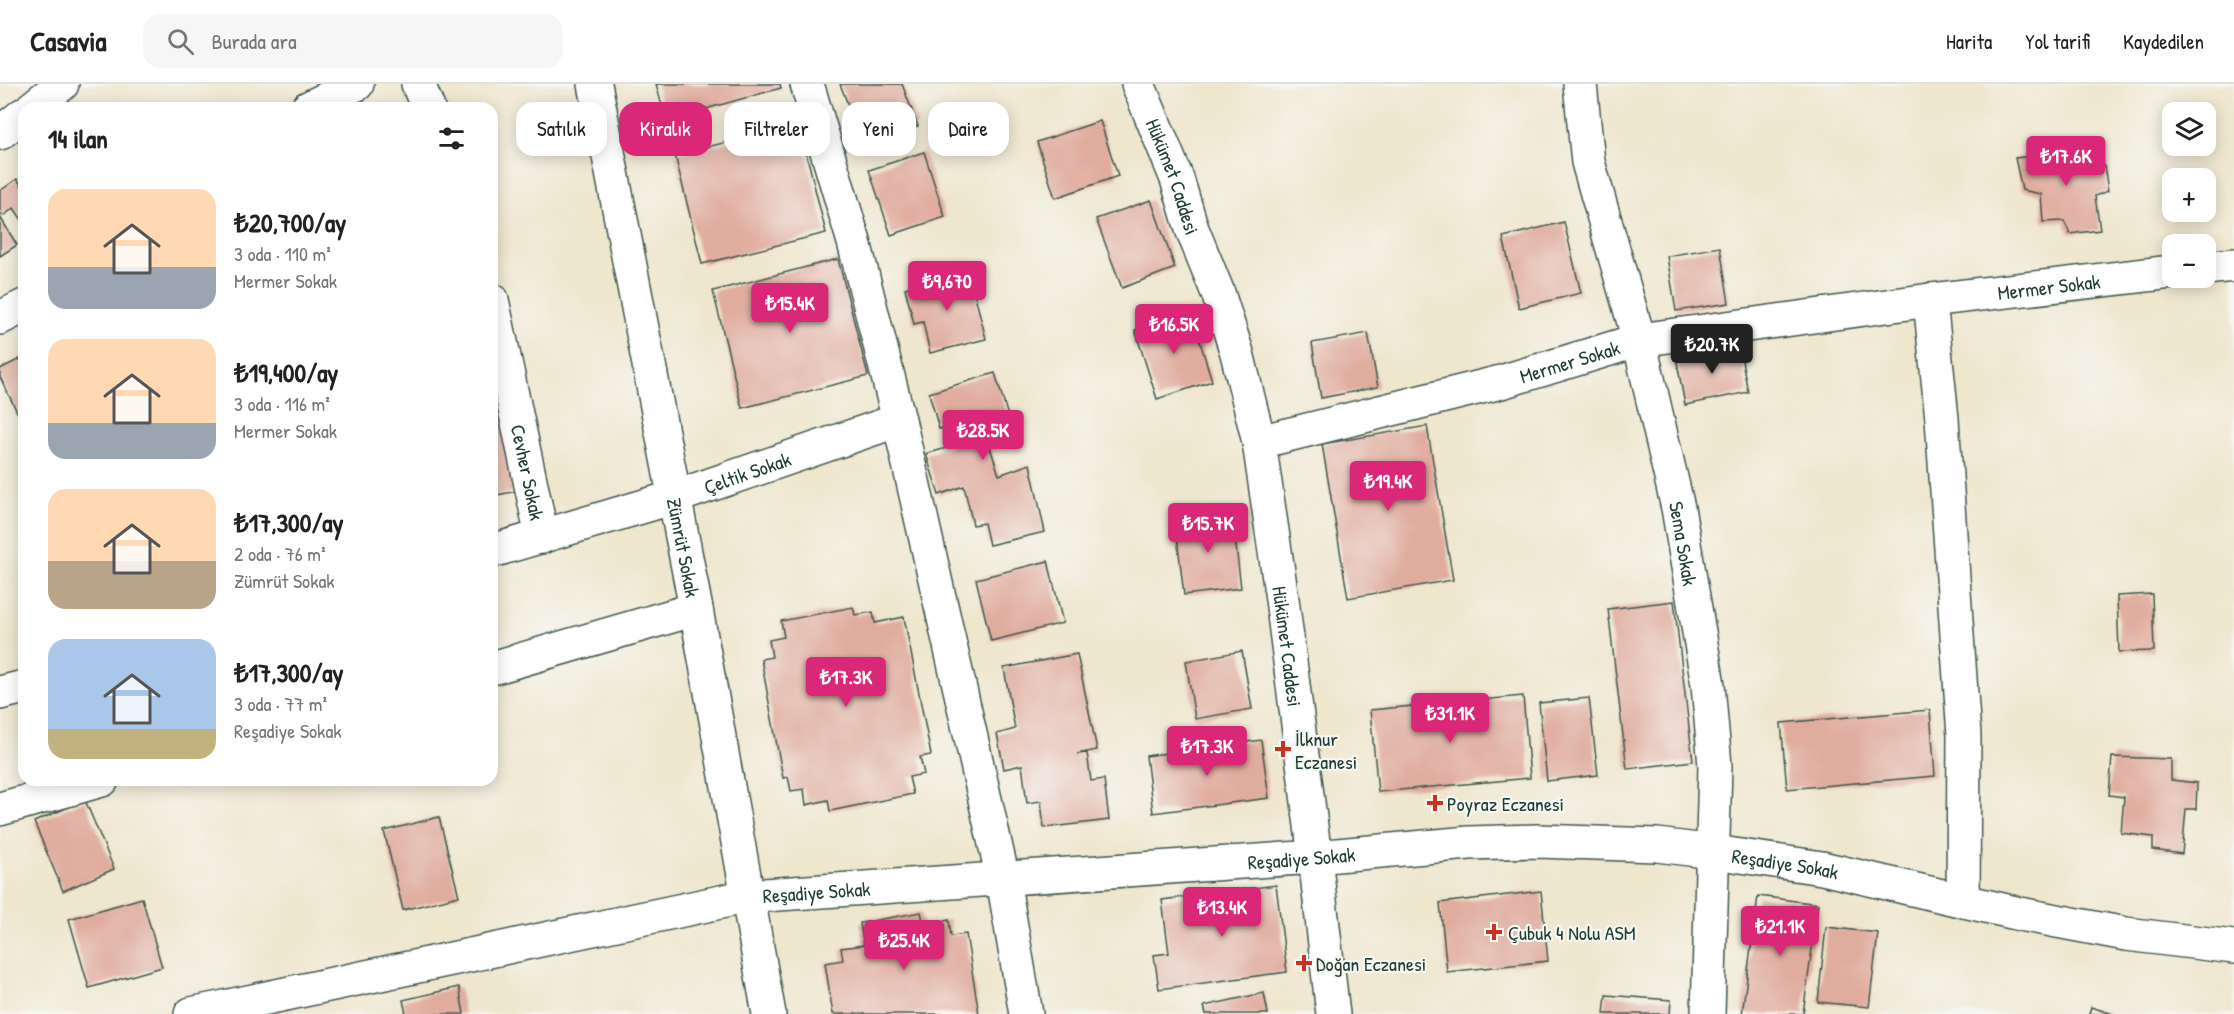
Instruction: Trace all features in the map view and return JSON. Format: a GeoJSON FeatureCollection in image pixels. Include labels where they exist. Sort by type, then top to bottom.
{"type":"FeatureCollection","features":[{"type":"Feature","properties":{"kind":"street"},"geometry":{"type":"LineString","coordinates":[[40,102],[62,84]]}},
{"type":"Feature","properties":{"kind":"street"},"geometry":{"type":"LineString","coordinates":[[320,102],[357,84]]}},
{"type":"Feature","properties":{"kind":"street"},"geometry":{"type":"LineString","coordinates":[[418,84],[426,102]]}},
{"type":"Feature","properties":{"kind":"street","name":"Zümrüt Sokak"},"geometry":{"type":"LineString","coordinates":[[595,84],[696,609],[769,1014]]}},
{"type":"Feature","properties":{"kind":"street"},"geometry":{"type":"LineString","coordinates":[[807,84],[854,242],[899,420],[1003,879],[1026,1014]]}},
{"type":"Feature","properties":{"kind":"street","name":"Hükümet Caddesi"},"geometry":{"type":"LineString","coordinates":[[1138,84],[1178,179],[1192,229],[1218,293],[1237,353],[1259,442],[1316,857],[1333,1014]]}},
{"type":"Feature","properties":{"kind":"street","name":"Sema Sokak"},"geometry":{"type":"LineString","coordinates":[[1580,84],[1588,162],[1638,340],[1678,508],[1708,685],[1715,766],[1708,1014]]}},
{"type":"Feature","properties":{"kind":"street"},"geometry":{"type":"LineString","coordinates":[[0,133],[18,119]]}},
{"type":"Feature","properties":{"kind":"street"},"geometry":{"type":"LineString","coordinates":[[2216,267],[2234,265]]}},
{"type":"Feature","properties":{"kind":"street","name":"Mermer Sokak"},"geometry":{"type":"LineString","coordinates":[[1259,442],[1501,382],[1638,340],[1930,300],[2162,273]]}},
{"type":"Feature","properties":{"kind":"street"},"geometry":{"type":"LineString","coordinates":[[1930,300],[1964,736],[1963,901]]}},
{"type":"Feature","properties":{"kind":"street"},"geometry":{"type":"LineString","coordinates":[[0,318],[18,309]]}},
{"type":"Feature","properties":{"kind":"street","name":"Cevher Sokak"},"geometry":{"type":"LineString","coordinates":[[498,328],[542,537]]}},
{"type":"Feature","properties":{"kind":"street","name":"Çeltik Sokak"},"geometry":{"type":"LineString","coordinates":[[498,549],[675,498],[899,420]]}},
{"type":"Feature","properties":{"kind":"street"},"geometry":{"type":"LineString","coordinates":[[498,666],[696,609]]}},
{"type":"Feature","properties":{"kind":"street"},"geometry":{"type":"LineString","coordinates":[[0,693],[18,688]]}},
{"type":"Feature","properties":{"kind":"street"},"geometry":{"type":"LineString","coordinates":[[0,809],[81,786]]}},
{"type":"Feature","properties":{"kind":"street","name":"Reşadiye Sokak"},"geometry":{"type":"LineString","coordinates":[[191,1014],[749,896],[1316,857],[1469,843],[1537,841],[1657,845],[1714,852],[1822,868],[2020,914],[2126,934],[2234,947]]}},
{"type":"Feature","properties":{"kind":"building"},"geometry":{"type":"Polygon","coordinates":[[[656,84],[780,84],[781,88],[712,107],[712,102],[661,102],[656,84]]]}},
{"type":"Feature","properties":{"kind":"building"},"geometry":{"type":"Polygon","coordinates":[[[840,84],[902,84],[909,102],[847,102],[840,84]]]}},
{"type":"Feature","properties":{"kind":"building"},"geometry":{"type":"Polygon","coordinates":[[[1100,121],[1118,176],[1055,198],[1037,142],[1100,121]]]}},
{"type":"Feature","properties":{"kind":"building"},"geometry":{"type":"Polygon","coordinates":[[[724,143],[724,156],[807,156],[826,233],[702,264],[675,156],[712,156],[712,146],[724,143]]]}},
{"type":"Feature","properties":{"kind":"building"},"geometry":{"type":"Polygon","coordinates":[[[2094,150],[2096,164],[2104,165],[2108,191],[2095,196],[2100,230],[2070,234],[2064,221],[2043,222],[2041,194],[2022,190],[2015,158],[2094,150]]]}},
{"type":"Feature","properties":{"kind":"building"},"geometry":{"type":"Polygon","coordinates":[[[924,152],[945,217],[891,235],[869,170],[924,152]]]}},
{"type":"Feature","properties":{"kind":"building"},"geometry":{"type":"Polygon","coordinates":[[[17,179],[18,214],[14,208],[3,216],[0,212],[0,191],[17,179]]]}},
{"type":"Feature","properties":{"kind":"building"},"geometry":{"type":"Polygon","coordinates":[[[1151,200],[1175,268],[1122,288],[1096,219],[1151,200]]]}},
{"type":"Feature","properties":{"kind":"building"},"geometry":{"type":"Polygon","coordinates":[[[0,217],[17,245],[0,256],[0,217]]]}},
{"type":"Feature","properties":{"kind":"building"},"geometry":{"type":"Polygon","coordinates":[[[1564,222],[1581,293],[1519,308],[1503,237],[1564,222]]]}},
{"type":"Feature","properties":{"kind":"building"},"geometry":{"type":"Polygon","coordinates":[[[1720,247],[1729,303],[1676,311],[1667,256],[1720,247]]]}},
{"type":"Feature","properties":{"kind":"building"},"geometry":{"type":"Polygon","coordinates":[[[838,259],[868,376],[742,408],[713,291],[838,259]]]}},
{"type":"Feature","properties":{"kind":"building"},"geometry":{"type":"Polygon","coordinates":[[[969,272],[986,339],[930,353],[923,322],[914,324],[905,288],[969,272]]]}},
{"type":"Feature","properties":{"kind":"building"},"geometry":{"type":"Polygon","coordinates":[[[1191,312],[1212,381],[1157,399],[1135,330],[1191,312]]]}},
{"type":"Feature","properties":{"kind":"building"},"geometry":{"type":"Polygon","coordinates":[[[1368,333],[1378,387],[1321,398],[1312,343],[1368,333]]]}},
{"type":"Feature","properties":{"kind":"building"},"geometry":{"type":"Polygon","coordinates":[[[1739,345],[1748,392],[1685,405],[1676,357],[1739,345]]]}},
{"type":"Feature","properties":{"kind":"building"},"geometry":{"type":"Polygon","coordinates":[[[18,360],[18,414],[0,377],[0,369],[18,360]]]}},
{"type":"Feature","properties":{"kind":"building"},"geometry":{"type":"Polygon","coordinates":[[[995,373],[1014,436],[989,444],[999,475],[1030,464],[1045,532],[989,545],[984,523],[973,525],[964,486],[939,495],[926,454],[953,446],[950,426],[939,429],[929,393],[995,373]]]}},
{"type":"Feature","properties":{"kind":"building"},"geometry":{"type":"Polygon","coordinates":[[[507,412],[522,490],[498,495],[498,413],[507,412]]]}},
{"type":"Feature","properties":{"kind":"building"},"geometry":{"type":"Polygon","coordinates":[[[1427,426],[1453,580],[1348,598],[1322,444],[1427,426]]]}},
{"type":"Feature","properties":{"kind":"building"},"geometry":{"type":"Polygon","coordinates":[[[1232,513],[1241,588],[1184,595],[1175,520],[1232,513]]]}},
{"type":"Feature","properties":{"kind":"building"},"geometry":{"type":"Polygon","coordinates":[[[1048,561],[1063,623],[991,641],[976,579],[1048,561]]]}},
{"type":"Feature","properties":{"kind":"building"},"geometry":{"type":"Polygon","coordinates":[[[2152,594],[2154,651],[2119,652],[2117,596],[2152,594]]]}},
{"type":"Feature","properties":{"kind":"building"},"geometry":{"type":"Polygon","coordinates":[[[1674,601],[1693,761],[1627,769],[1608,609],[1674,601]]]}},
{"type":"Feature","properties":{"kind":"building"},"geometry":{"type":"Polygon","coordinates":[[[853,607],[855,615],[873,612],[875,623],[904,617],[931,755],[920,757],[924,774],[909,777],[913,794],[830,811],[828,800],[806,805],[804,789],[791,791],[788,777],[783,778],[761,659],[772,657],[769,640],[784,637],[781,621],[853,607]]]}},
{"type":"Feature","properties":{"kind":"building"},"geometry":{"type":"Polygon","coordinates":[[[1242,651],[1252,709],[1195,719],[1186,661],[1242,651]]]}},
{"type":"Feature","properties":{"kind":"building"},"geometry":{"type":"Polygon","coordinates":[[[1077,654],[1097,750],[1077,754],[1087,753],[1091,781],[1104,779],[1109,820],[1044,828],[1041,801],[1027,803],[1022,765],[1004,769],[997,734],[1015,729],[1004,668],[1077,654]]]}},
{"type":"Feature","properties":{"kind":"building"},"geometry":{"type":"Polygon","coordinates":[[[1523,696],[1530,778],[1378,792],[1370,710],[1523,696]]]}},
{"type":"Feature","properties":{"kind":"building"},"geometry":{"type":"Polygon","coordinates":[[[1589,698],[1598,775],[1547,781],[1539,703],[1589,698]]]}},
{"type":"Feature","properties":{"kind":"building"},"geometry":{"type":"Polygon","coordinates":[[[1930,710],[1935,776],[1787,789],[1781,723],[1930,710]]]}},
{"type":"Feature","properties":{"kind":"building"},"geometry":{"type":"Polygon","coordinates":[[[1261,740],[1269,798],[1153,813],[1146,756],[1261,740]]]}},
{"type":"Feature","properties":{"kind":"building"},"geometry":{"type":"Polygon","coordinates":[[[2112,757],[2171,759],[2171,780],[2197,783],[2196,809],[2186,809],[2182,854],[2153,850],[2153,837],[2121,833],[2124,797],[2109,795],[2112,757]]]}},
{"type":"Feature","properties":{"kind":"building"},"geometry":{"type":"Polygon","coordinates":[[[85,800],[114,869],[63,891],[34,822],[85,800]]]}},
{"type":"Feature","properties":{"kind":"building"},"geometry":{"type":"Polygon","coordinates":[[[439,817],[459,896],[403,910],[384,831],[439,817]]]}},
{"type":"Feature","properties":{"kind":"building"},"geometry":{"type":"Polygon","coordinates":[[[1276,885],[1287,972],[1159,989],[1154,955],[1169,953],[1162,900],[1276,885]]]}},
{"type":"Feature","properties":{"kind":"building","name":"Çubuk 4 Nolu ASM"},"geometry":{"type":"Polygon","coordinates":[[[1541,891],[1548,961],[1447,972],[1440,903],[1541,891]]]}},
{"type":"Feature","properties":{"kind":"building"},"geometry":{"type":"Polygon","coordinates":[[[1758,896],[1818,904],[1803,1014],[1742,1014],[1758,896]]]}},
{"type":"Feature","properties":{"kind":"building"},"geometry":{"type":"Polygon","coordinates":[[[142,898],[162,967],[89,988],[69,919],[142,898]]]}},
{"type":"Feature","properties":{"kind":"building"},"geometry":{"type":"Polygon","coordinates":[[[921,912],[924,925],[949,920],[951,936],[966,934],[979,1014],[833,1014],[825,963],[843,960],[841,948],[864,945],[860,923],[921,912]]]}},
{"type":"Feature","properties":{"kind":"building"},"geometry":{"type":"Polygon","coordinates":[[[1826,927],[1878,933],[1869,1007],[1818,1002],[1826,927]]]}},
{"type":"Feature","properties":{"kind":"building"},"geometry":{"type":"Polygon","coordinates":[[[459,987],[464,1014],[406,1014],[403,1000],[459,987]]]}},
{"type":"Feature","properties":{"kind":"building"},"geometry":{"type":"Polygon","coordinates":[[[1264,993],[1268,1014],[1206,1014],[1204,1006],[1264,993]]]}},
{"type":"Feature","properties":{"kind":"building"},"geometry":{"type":"Polygon","coordinates":[[[1606,995],[1671,1000],[1670,1014],[1604,1014],[1606,995]]]}},
{"type":"Feature","properties":{"kind":"building"},"geometry":{"type":"Polygon","coordinates":[[[2091,1007],[2113,1014],[2089,1014],[2091,1007]]]}},
{"type":"Feature","properties":{"kind":"place","name":"İlknur Eczanesi"},"geometry":{"type":"Point","coordinates":[1283,749]}},
{"type":"Feature","properties":{"kind":"place","name":"Poyraz Eczanesi"},"geometry":{"type":"Point","coordinates":[1435,803]}},
{"type":"Feature","properties":{"kind":"place","name":"Çubuk 4 Nolu ASM"},"geometry":{"type":"Point","coordinates":[1494,932]}},
{"type":"Feature","properties":{"kind":"place","name":"Doğan Eczanesi"},"geometry":{"type":"Point","coordinates":[1304,963]}}]}
